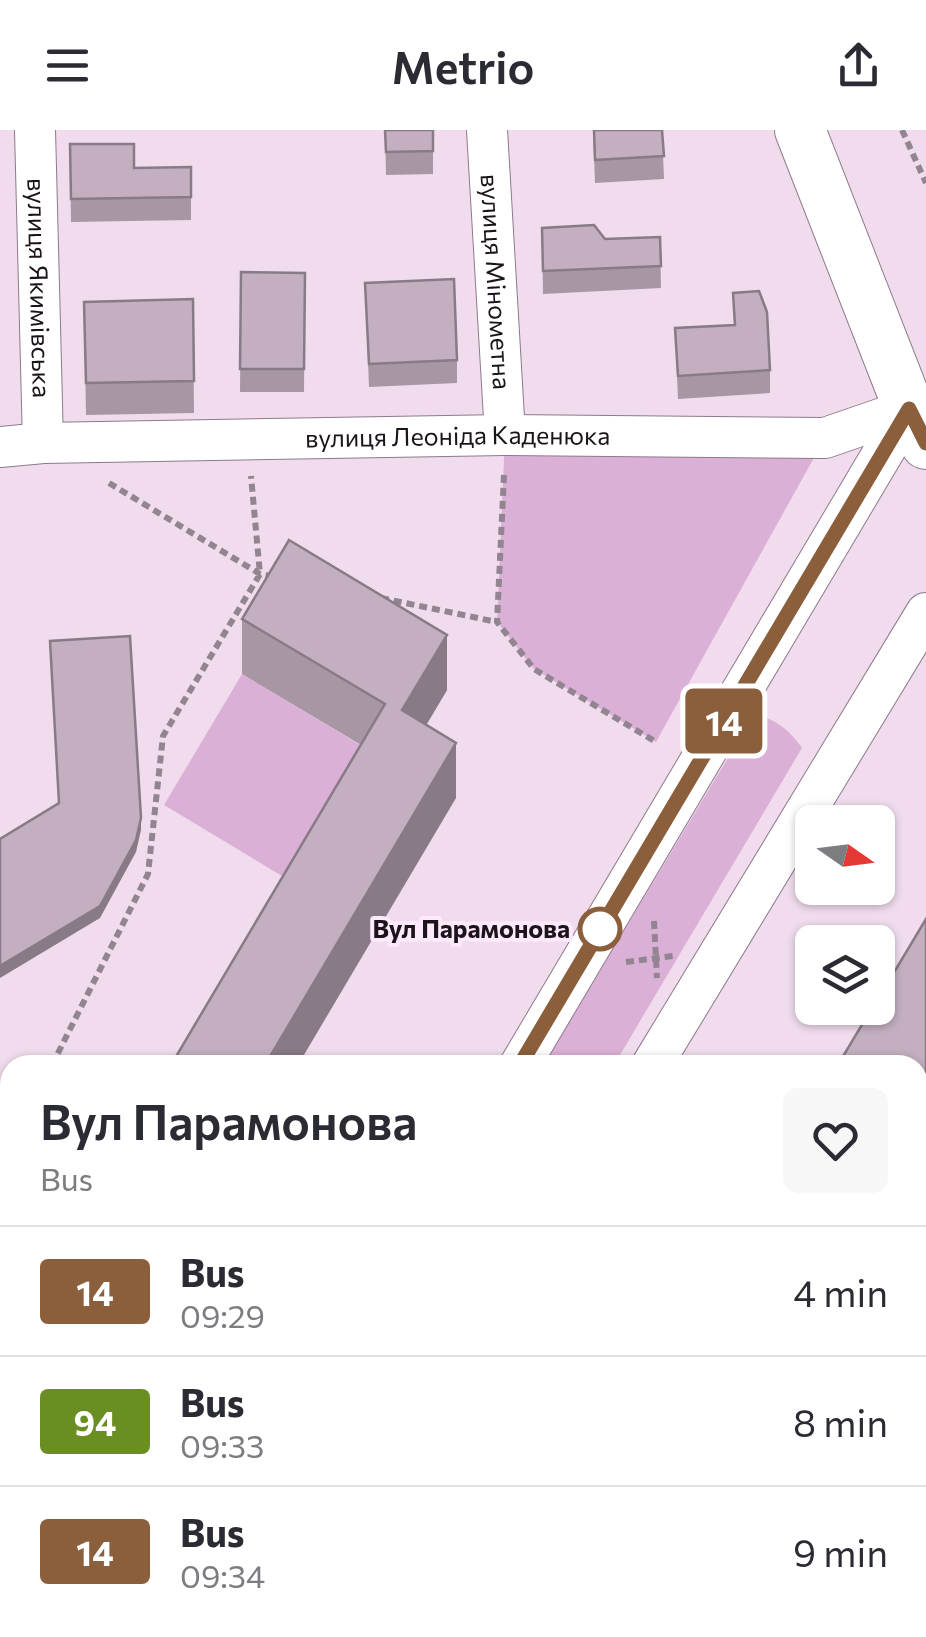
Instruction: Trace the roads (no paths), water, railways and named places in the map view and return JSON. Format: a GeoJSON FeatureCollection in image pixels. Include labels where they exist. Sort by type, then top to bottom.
{"type":"FeatureCollection","features":[{"type":"Feature","properties":{"kind":"main road"},"geometry":{"type":"LineString","coordinates":[[800,130],[918,426]]}},
{"type":"Feature","properties":{"kind":"street","name":"вулиця Якимівська"},"geometry":{"type":"LineString","coordinates":[[35,130],[44,444]]}},
{"type":"Feature","properties":{"kind":"street","name":"вулиця Мінометна"},"geometry":{"type":"LineString","coordinates":[[488,130],[506,435]]}},
{"type":"Feature","properties":{"kind":"street","name":"вулиця Леоніда Каденюка"},"geometry":{"type":"LineString","coordinates":[[0,447],[506,435],[825,438],[918,426]]}},
{"type":"Feature","properties":{"kind":"street"},"geometry":{"type":"LineString","coordinates":[[526,1055],[918,426]]}},
{"type":"Feature","properties":{"kind":"street"},"geometry":{"type":"LineString","coordinates":[[658,1055],[926,613]]}},
{"type":"Feature","properties":{"kind":"place","name":"Вул Парамонова"},"geometry":{"type":"Point","coordinates":[600,929]}}]}
